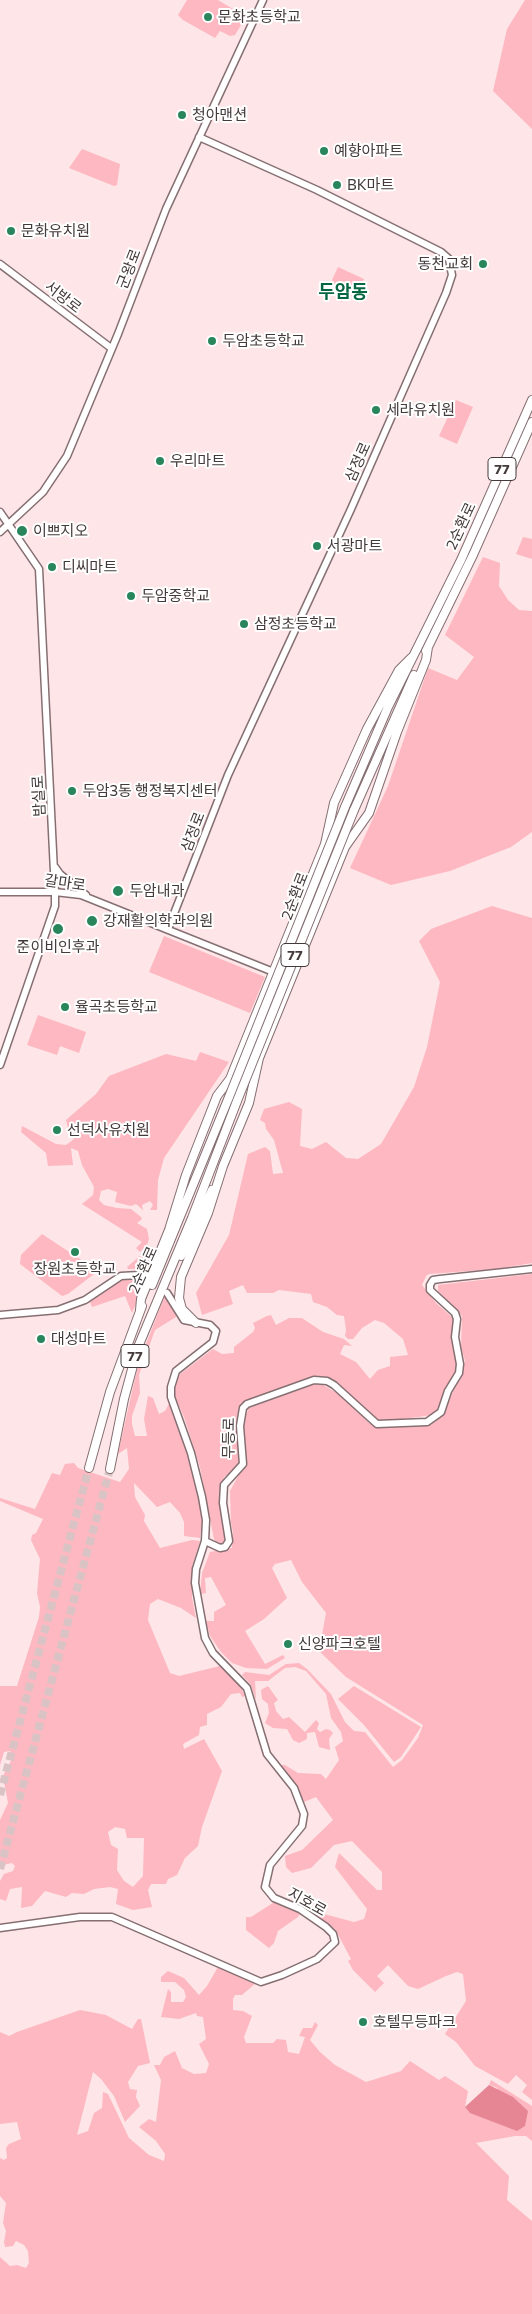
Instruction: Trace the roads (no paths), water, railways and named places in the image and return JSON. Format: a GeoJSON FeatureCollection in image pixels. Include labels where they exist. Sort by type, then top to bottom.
{"type":"FeatureCollection","features":[{"type":"Feature","properties":{"kind":"highway","name":"2순환로"},"geometry":{"type":"LineString","coordinates":[[88,1468],[110,1392],[140,1310],[175,1232],[345,807],[411,658],[471,537],[532,400]]}},
{"type":"Feature","properties":{"kind":"highway","name":"2순환로"},"geometry":{"type":"LineString","coordinates":[[110,1469],[124,1399],[138,1347],[150,1315],[163,1294],[237,1101],[354,810],[397,710],[479,542],[532,422]]}},
{"type":"Feature","properties":{"kind":"highway"},"geometry":{"type":"LineString","coordinates":[[163,1294],[223,1166],[249,1103],[253,1085],[253,1074],[263,1047],[345,847],[369,813],[394,740],[426,660],[428,647]]}},
{"type":"Feature","properties":{"kind":"highway"},"geometry":{"type":"LineString","coordinates":[[140,1310],[141,1299],[169,1230],[186,1174],[217,1096],[227,1083],[299,911],[326,840],[334,804],[367,729],[399,670],[411,658]]}},
{"type":"Feature","properties":{"kind":"highway"},"geometry":{"type":"LineString","coordinates":[[329,829],[340,835],[354,835]]}},
{"type":"Feature","properties":{"kind":"highway"},"geometry":{"type":"LineString","coordinates":[[253,1085],[251,1064],[322,870],[326,840]]}},
{"type":"Feature","properties":{"kind":"highway"},"geometry":{"type":"LineString","coordinates":[[298,935],[299,911]]}},
{"type":"Feature","properties":{"kind":"highway"},"geometry":{"type":"LineString","coordinates":[[277,961],[294,946]]}},
{"type":"Feature","properties":{"kind":"highway"},"geometry":{"type":"LineString","coordinates":[[263,1047],[267,1018]]}},
{"type":"Feature","properties":{"kind":"highway"},"geometry":{"type":"LineString","coordinates":[[227,1083],[247,1090],[249,1103]]}},
{"type":"Feature","properties":{"kind":"highway"},"geometry":{"type":"LineString","coordinates":[[196,1323],[182,1309],[179,1285],[209,1211],[223,1166]]}},
{"type":"Feature","properties":{"kind":"main road","name":"군왕로"},"geometry":{"type":"LineString","coordinates":[[0,532],[43,492],[64,462],[166,209],[263,0]]}},
{"type":"Feature","properties":{"kind":"main road","name":"삼정로"},"geometry":{"type":"LineString","coordinates":[[168,930],[228,776],[351,509],[446,293],[452,275],[449,259],[441,252],[318,190],[199,137]]}},
{"type":"Feature","properties":{"kind":"main road","name":"서방로"},"geometry":{"type":"LineString","coordinates":[[0,264],[111,348]]}},
{"type":"Feature","properties":{"kind":"main road","name":"밤실로"},"geometry":{"type":"LineString","coordinates":[[0,512],[39,569],[55,892],[55,906],[0,1065]]}},
{"type":"Feature","properties":{"kind":"main road"},"geometry":{"type":"LineString","coordinates":[[54,867],[91,899]]}},
{"type":"Feature","properties":{"kind":"main road","name":"갈마로"},"geometry":{"type":"LineString","coordinates":[[0,892],[72,893],[292,979]]}},
{"type":"Feature","properties":{"kind":"main road","name":"무등로"},"geometry":{"type":"LineString","coordinates":[[205,1541],[220,1548],[225,1547],[229,1541],[223,1503],[224,1485],[243,1464],[240,1426],[243,1408],[247,1404],[314,1380],[334,1385],[377,1424],[427,1422],[441,1412],[448,1391],[459,1373],[460,1364],[455,1337],[457,1319],[455,1313],[430,1290],[433,1280],[532,1269]]}},
{"type":"Feature","properties":{"kind":"main road"},"geometry":{"type":"LineString","coordinates":[[0,1315],[38,1314],[58,1310],[85,1300],[121,1276],[139,1274],[147,1277]]}},
{"type":"Feature","properties":{"kind":"main road"},"geometry":{"type":"LineString","coordinates":[[163,1294],[181,1318],[215,1328],[216,1336],[210,1345],[176,1372],[171,1387],[171,1397],[191,1453],[202,1497],[206,1520],[205,1541]]}},
{"type":"Feature","properties":{"kind":"main road","name":"지호로"},"geometry":{"type":"LineString","coordinates":[[0,1928],[80,1917],[112,1917],[261,1982],[316,1959],[335,1942],[333,1934],[326,1927],[307,1913],[274,1898],[264,1887],[270,1865],[302,1826],[304,1814],[294,1788],[267,1754],[247,1688],[213,1654],[205,1638],[195,1583],[196,1569],[205,1541]]}},
{"type":"Feature","properties":{"kind":"tunnel"},"geometry":{"type":"LineString","coordinates":[[0,1795],[89,1468]]}},
{"type":"Feature","properties":{"kind":"tunnel"},"geometry":{"type":"LineString","coordinates":[[0,1869],[110,1469]]}},
{"type":"Feature","properties":{"kind":"place","name":"문화초등학교"},"geometry":{"type":"Point","coordinates":[208,17]}},
{"type":"Feature","properties":{"kind":"place","name":"청아맨션"},"geometry":{"type":"Point","coordinates":[182,115]}},
{"type":"Feature","properties":{"kind":"place","name":"예향아파트"},"geometry":{"type":"Point","coordinates":[324,151]}},
{"type":"Feature","properties":{"kind":"place","name":"BK마트"},"geometry":{"type":"Point","coordinates":[337,185]}},
{"type":"Feature","properties":{"kind":"place","name":"문화유치원"},"geometry":{"type":"Point","coordinates":[11,231]}},
{"type":"Feature","properties":{"kind":"place","name":"동천교회"},"geometry":{"type":"Point","coordinates":[483,264]}},
{"type":"Feature","properties":{"kind":"place","name":"두암초등학교"},"geometry":{"type":"Point","coordinates":[212,341]}},
{"type":"Feature","properties":{"kind":"place","name":"세라유치원"},"geometry":{"type":"Point","coordinates":[376,410]}},
{"type":"Feature","properties":{"kind":"place","name":"우리마트"},"geometry":{"type":"Point","coordinates":[160,461]}},
{"type":"Feature","properties":{"kind":"place","name":"이쁘지오"},"geometry":{"type":"Point","coordinates":[22,531]}},
{"type":"Feature","properties":{"kind":"place","name":"서광마트"},"geometry":{"type":"Point","coordinates":[317,546]}},
{"type":"Feature","properties":{"kind":"place","name":"디씨마트"},"geometry":{"type":"Point","coordinates":[52,567]}},
{"type":"Feature","properties":{"kind":"place","name":"두암중학교"},"geometry":{"type":"Point","coordinates":[131,596]}},
{"type":"Feature","properties":{"kind":"place","name":"삼정초등학교"},"geometry":{"type":"Point","coordinates":[244,624]}},
{"type":"Feature","properties":{"kind":"place","name":"두암3동 행정복지센터"},"geometry":{"type":"Point","coordinates":[72,791]}},
{"type":"Feature","properties":{"kind":"place","name":"두암내과"},"geometry":{"type":"Point","coordinates":[118,891]}},
{"type":"Feature","properties":{"kind":"place","name":"강재활의학과의원"},"geometry":{"type":"Point","coordinates":[92,921]}},
{"type":"Feature","properties":{"kind":"place","name":"준이비인후과"},"geometry":{"type":"Point","coordinates":[58,929]}},
{"type":"Feature","properties":{"kind":"place","name":"율곡초등학교"},"geometry":{"type":"Point","coordinates":[65,1007]}},
{"type":"Feature","properties":{"kind":"place","name":"선덕사유치원"},"geometry":{"type":"Point","coordinates":[57,1130]}},
{"type":"Feature","properties":{"kind":"place","name":"장원초등학교"},"geometry":{"type":"Point","coordinates":[75,1252]}},
{"type":"Feature","properties":{"kind":"place","name":"대성마트"},"geometry":{"type":"Point","coordinates":[41,1339]}},
{"type":"Feature","properties":{"kind":"place","name":"신양파크호텔"},"geometry":{"type":"Point","coordinates":[288,1644]}},
{"type":"Feature","properties":{"kind":"place","name":"호텔무등파크"},"geometry":{"type":"Point","coordinates":[363,2022]}},
{"type":"Feature","properties":{"kind":"district","name":"두암동"},"geometry":{"type":"Point","coordinates":[343,292]}}]}
